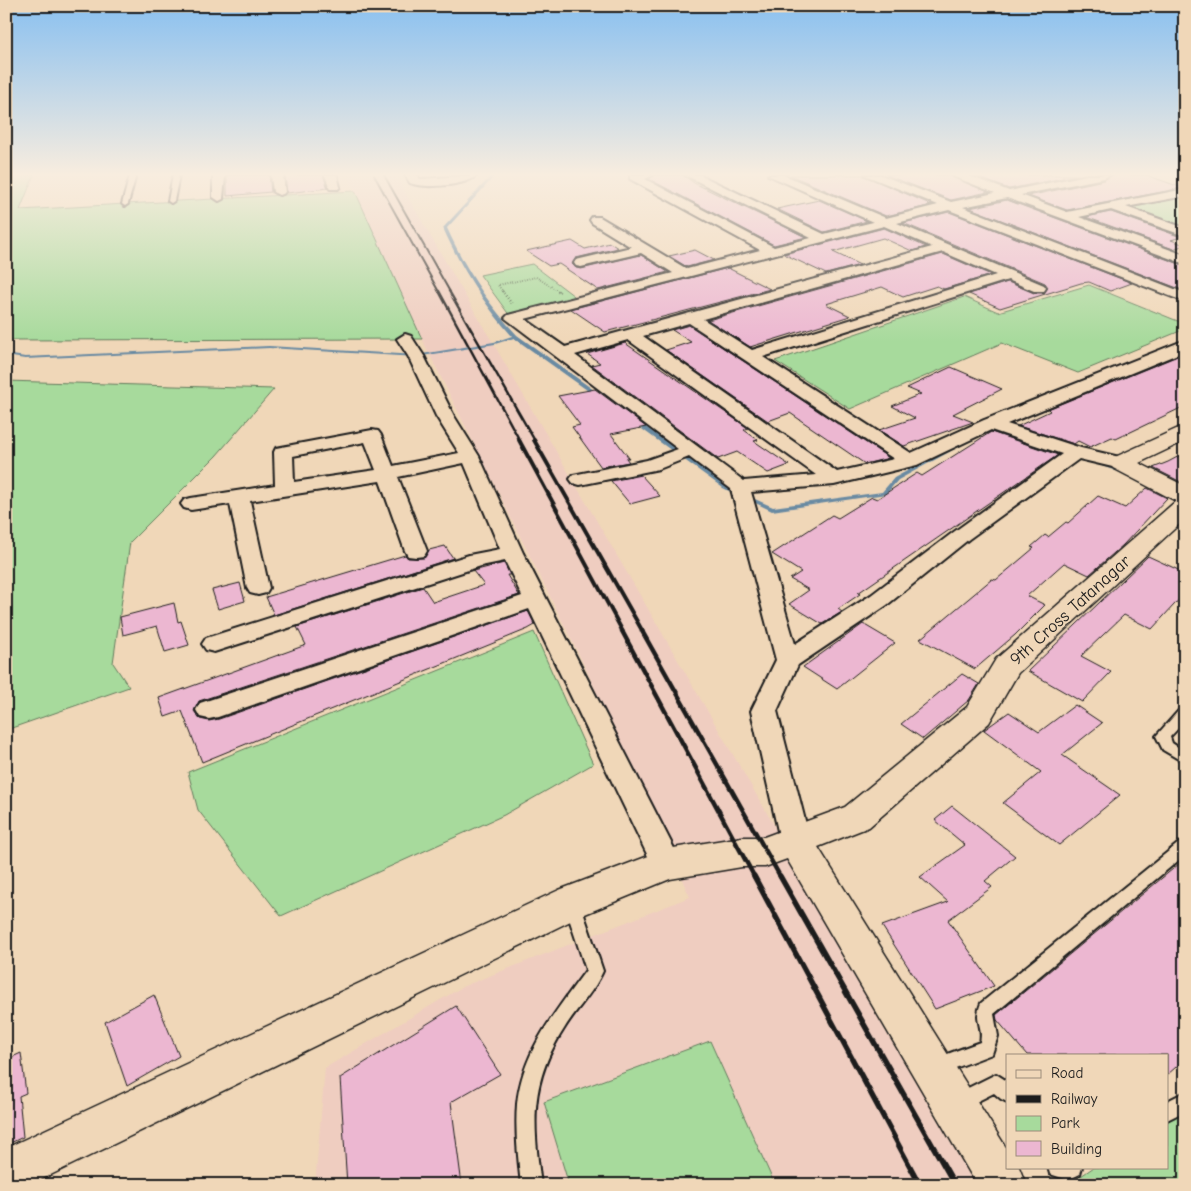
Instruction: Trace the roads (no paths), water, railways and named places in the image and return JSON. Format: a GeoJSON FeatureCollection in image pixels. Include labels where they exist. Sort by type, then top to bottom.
{"type":"FeatureCollection","features":[{"type":"Feature","properties":{"kind":"street"},"geometry":{"type":"LineString","coordinates":[[614,231],[686,274]]}},
{"type":"Feature","properties":{"kind":"street"},"geometry":{"type":"LineString","coordinates":[[733,231],[773,252]]}},
{"type":"Feature","properties":{"kind":"street"},"geometry":{"type":"LineString","coordinates":[[808,231],[824,238]]}},
{"type":"Feature","properties":{"kind":"street"},"geometry":{"type":"LineString","coordinates":[[788,660],[741,492],[691,450],[564,353],[513,318],[854,231]]}},
{"type":"Feature","properties":{"kind":"street"},"geometry":{"type":"LineString","coordinates":[[908,231],[1039,288]]}},
{"type":"Feature","properties":{"kind":"street"},"geometry":{"type":"LineString","coordinates":[[1012,231],[1185,298]]}},
{"type":"Feature","properties":{"kind":"street"},"geometry":{"type":"LineString","coordinates":[[1104,231],[1185,260]]}},
{"type":"Feature","properties":{"kind":"street"},"geometry":{"type":"LineString","coordinates":[[564,353],[946,247]]}},
{"type":"Feature","properties":{"kind":"street"},"geometry":{"type":"LineString","coordinates":[[580,263],[644,248]]}},
{"type":"Feature","properties":{"kind":"street"},"geometry":{"type":"LineString","coordinates":[[750,356],[1009,274]]}},
{"type":"Feature","properties":{"kind":"street"},"geometry":{"type":"LineString","coordinates":[[692,318],[910,461]]}},
{"type":"Feature","properties":{"kind":"street"},"geometry":{"type":"LineString","coordinates":[[632,335],[834,479]]}},
{"type":"Feature","properties":{"kind":"street"},"geometry":{"type":"LineString","coordinates":[[405,339],[416,356],[445,416],[470,456],[512,552],[667,864]]}},
{"type":"Feature","properties":{"kind":"street"},"geometry":{"type":"LineString","coordinates":[[741,492],[834,479],[910,461],[990,424],[1185,345]]}},
{"type":"Feature","properties":{"kind":"street"},"geometry":{"type":"LineString","coordinates":[[990,424],[1076,454],[1121,463],[1185,496]]}},
{"type":"Feature","properties":{"kind":"street"},"geometry":{"type":"LineString","coordinates":[[1121,463],[1185,432]]}},
{"type":"Feature","properties":{"kind":"street"},"geometry":{"type":"LineString","coordinates":[[285,489],[283,452],[373,436],[384,474],[416,551]]}},
{"type":"Feature","properties":{"kind":"street"},"geometry":{"type":"LineString","coordinates":[[580,479],[652,464],[691,450]]}},
{"type":"Feature","properties":{"kind":"street"},"geometry":{"type":"LineString","coordinates":[[1003,1185],[795,840],[764,711],[788,660],[879,600],[962,535],[1076,454]]}},
{"type":"Feature","properties":{"kind":"street"},"geometry":{"type":"LineString","coordinates":[[191,504],[384,474],[470,456]]}},
{"type":"Feature","properties":{"kind":"street"},"geometry":{"type":"LineString","coordinates":[[239,497],[258,588]]}},
{"type":"Feature","properties":{"kind":"street","name":"9th Cross Tatanagar"},"geometry":{"type":"LineString","coordinates":[[6,1172],[572,902],[667,864],[742,852],[765,852],[857,816],[978,715],[1007,666],[1185,506]]}},
{"type":"Feature","properties":{"kind":"street"},"geometry":{"type":"LineString","coordinates":[[214,644],[477,560],[512,552]]}},
{"type":"Feature","properties":{"kind":"street"},"geometry":{"type":"LineString","coordinates":[[210,710],[535,599]]}},
{"type":"Feature","properties":{"kind":"lane"},"geometry":{"type":"LineString","coordinates":[[1185,712],[1163,736],[1163,742],[1168,748],[1185,758]]}},
{"type":"Feature","properties":{"kind":"lane"},"geometry":{"type":"LineString","coordinates":[[933,1067],[986,1048],[989,1045],[990,1027],[985,1015],[987,1009],[1185,846]]}},
{"type":"Feature","properties":{"kind":"lane"},"geometry":{"type":"LineString","coordinates":[[531,1185],[525,1130],[530,1079],[546,1040],[595,971],[572,902]]}},
{"type":"Feature","properties":{"kind":"lane"},"geometry":{"type":"LineString","coordinates":[[955,1103],[996,1082],[1006,1092]]}},
{"type":"Feature","properties":{"kind":"lane"},"geometry":{"type":"LineString","coordinates":[[1168,1110],[1185,1100]]}},
{"type":"Feature","properties":{"kind":"waterway"},"geometry":{"type":"LineString","coordinates":[[446,231],[466,271],[484,298],[515,336]]}},
{"type":"Feature","properties":{"kind":"waterway"},"geometry":{"type":"LineString","coordinates":[[6,355],[25,358],[269,347],[416,356],[495,343],[515,336]]}},
{"type":"Feature","properties":{"kind":"waterway"},"geometry":{"type":"LineString","coordinates":[[515,336],[596,394]]}},
{"type":"Feature","properties":{"kind":"waterway"},"geometry":{"type":"LineString","coordinates":[[637,423],[725,487],[737,493]]}},
{"type":"Feature","properties":{"kind":"waterway"},"geometry":{"type":"LineString","coordinates":[[746,497],[772,509],[884,493],[896,479],[960,444]]}},
{"type":"Feature","properties":{"kind":"waterway"},"geometry":{"type":"LineString","coordinates":[[1095,462],[1121,471]]}},
{"type":"Feature","properties":{"kind":"railway"},"geometry":{"type":"LineString","coordinates":[[405,231],[439,292]]}},
{"type":"Feature","properties":{"kind":"railway"},"geometry":{"type":"LineString","coordinates":[[415,231],[450,292]]}},
{"type":"Feature","properties":{"kind":"railway"},"geometry":{"type":"LineString","coordinates":[[439,291],[520,441]]}},
{"type":"Feature","properties":{"kind":"railway"},"geometry":{"type":"LineString","coordinates":[[449,291],[535,441]]}},
{"type":"Feature","properties":{"kind":"railway"},"geometry":{"type":"LineString","coordinates":[[519,440],[623,632]]}},
{"type":"Feature","properties":{"kind":"railway"},"geometry":{"type":"LineString","coordinates":[[534,440],[643,632]]}},
{"type":"Feature","properties":{"kind":"railway"},"geometry":{"type":"LineString","coordinates":[[622,631],[755,878]]}},
{"type":"Feature","properties":{"kind":"railway"},"geometry":{"type":"LineString","coordinates":[[642,631],[781,878]]}},
{"type":"Feature","properties":{"kind":"railway"},"geometry":{"type":"LineString","coordinates":[[754,876],[920,1185]]}},
{"type":"Feature","properties":{"kind":"railway"},"geometry":{"type":"LineString","coordinates":[[780,876],[955,1185]]}}]}
